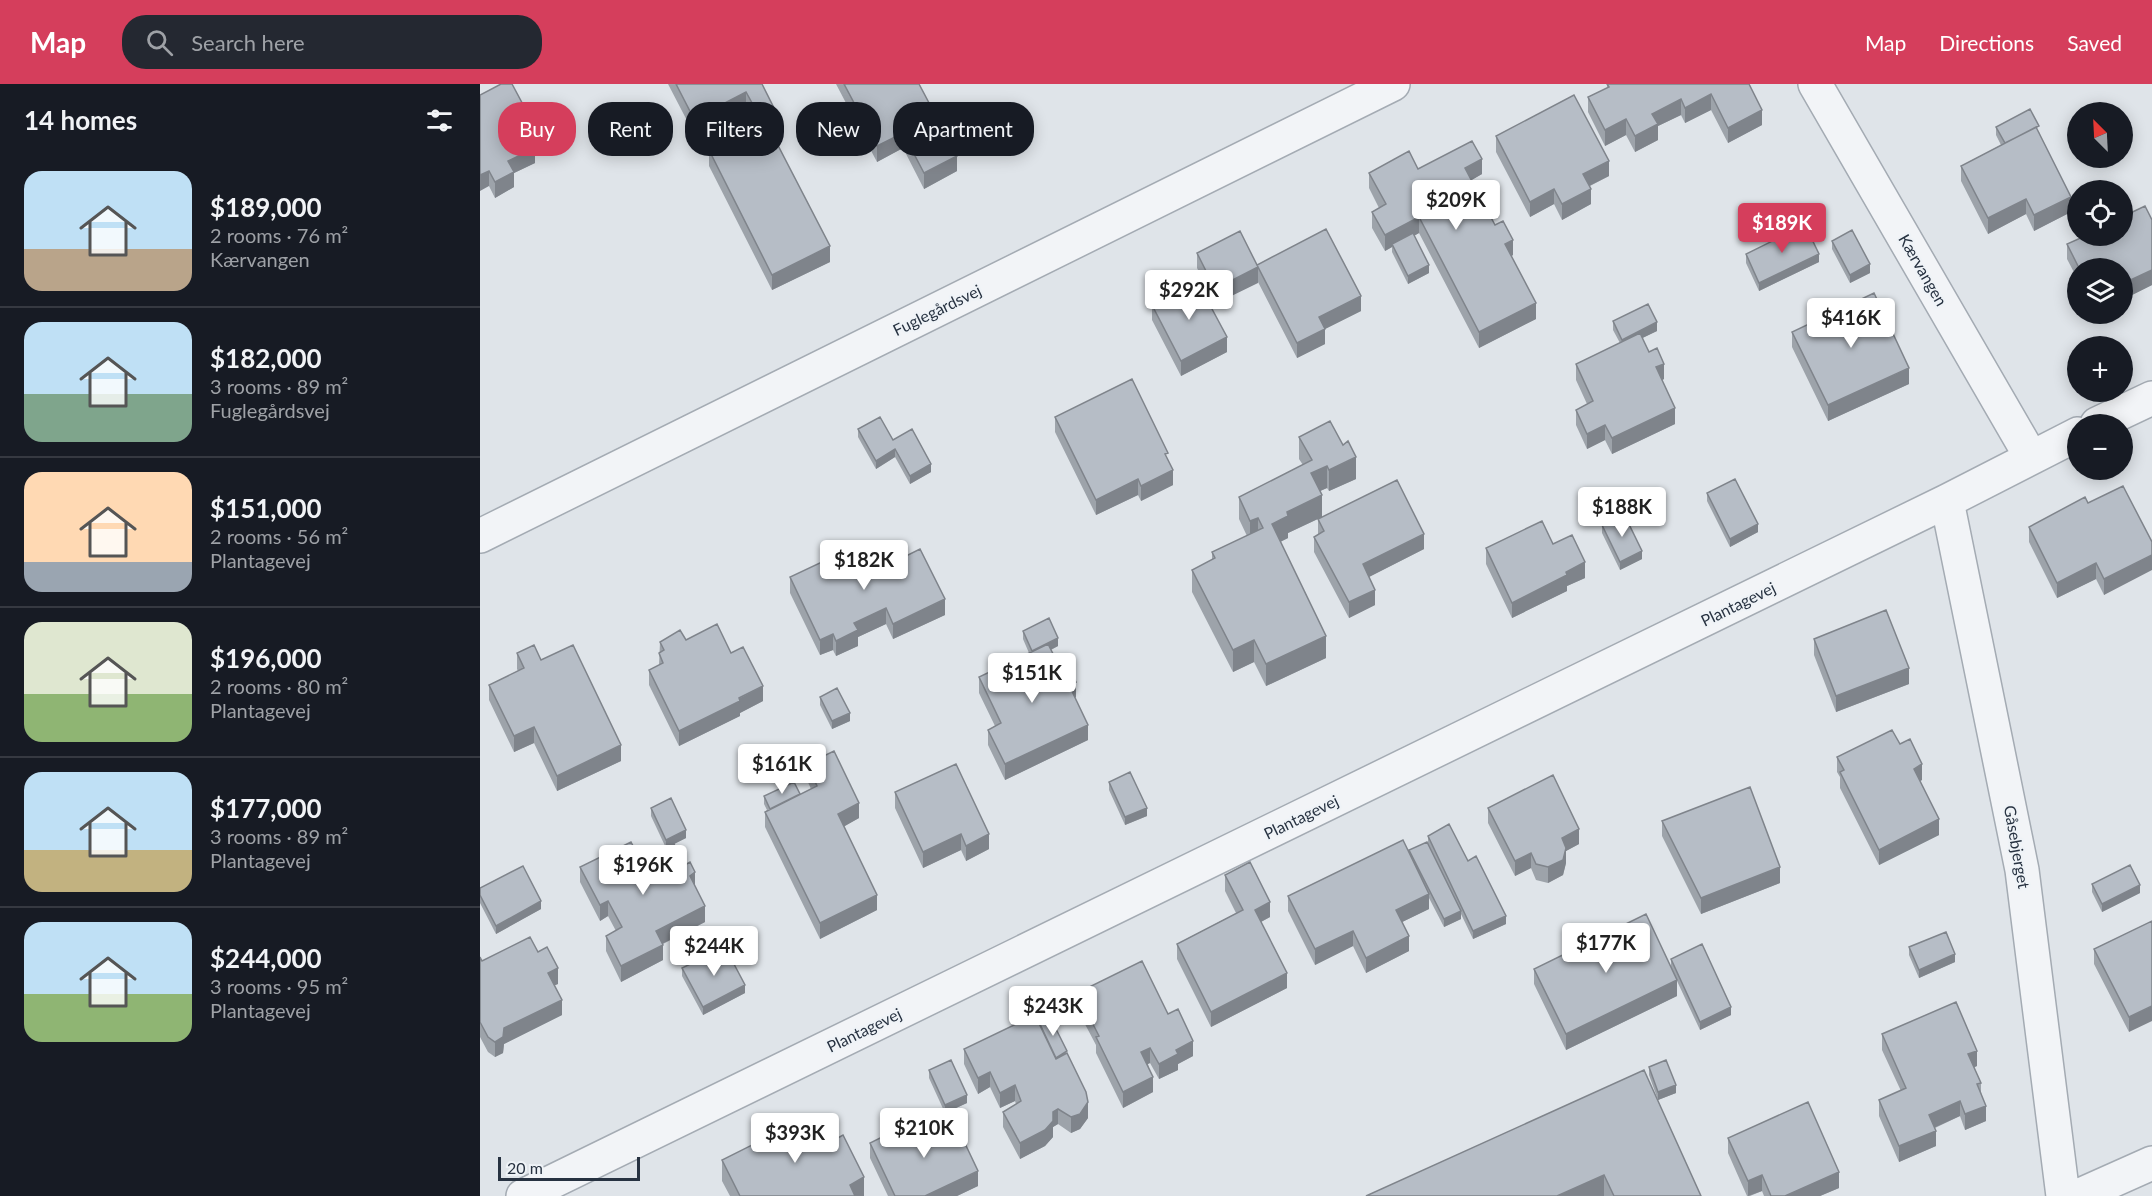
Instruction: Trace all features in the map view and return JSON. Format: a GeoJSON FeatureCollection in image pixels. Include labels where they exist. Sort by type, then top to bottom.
{"type":"FeatureCollection","features":[{"type":"Feature","properties":{"kind":"street","name":"Fuglegårdsvej"},"geometry":{"type":"LineString","coordinates":[[480,536],[1393,84]]}},
{"type":"Feature","properties":{"kind":"street","name":"Kærvangen"},"geometry":{"type":"LineString","coordinates":[[1815,84],[2031,457]]}},
{"type":"Feature","properties":{"kind":"street"},"geometry":{"type":"LineString","coordinates":[[2130,414],[2147,409]]}},
{"type":"Feature","properties":{"kind":"street","name":"Plantagevej"},"geometry":{"type":"LineString","coordinates":[[523,1196],[1947,501],[2067,439]]}},
{"type":"Feature","properties":{"kind":"street","name":"Gåsebjerget"},"geometry":{"type":"LineString","coordinates":[[1947,501],[2022,870],[2063,1196]]}},
{"type":"Feature","properties":{"kind":"street"},"geometry":{"type":"LineString","coordinates":[[2078,1196],[2152,1163]]}},
{"type":"Feature","properties":{"kind":"building"},"geometry":{"type":"Polygon","coordinates":[[[501,84],[512,84],[522,102],[498,102],[498,156],[518,156],[508,161],[514,172],[495,182],[489,171],[480,175],[480,95],[501,84]]]}},
{"type":"Feature","properties":{"kind":"building"},"geometry":{"type":"Polygon","coordinates":[[[676,84],[762,84],[771,102],[751,102],[746,92],[727,102],[685,102],[676,84]]]}},
{"type":"Feature","properties":{"kind":"building"},"geometry":{"type":"Polygon","coordinates":[[[844,84],[919,84],[928,102],[893,102],[893,138],[881,144],[881,102],[854,102],[844,84]]]}},
{"type":"Feature","properties":{"kind":"building"},"geometry":{"type":"Polygon","coordinates":[[[1607,84],[1749,84],[1762,110],[1728,128],[1711,94],[1685,108],[1681,99],[1652,114],[1658,124],[1635,136],[1626,119],[1605,130],[1588,97],[1609,87],[1607,84]]]}},
{"type":"Feature","properties":{"kind":"building"},"geometry":{"type":"Polygon","coordinates":[[[1574,95],[1609,161],[1583,174],[1591,189],[1562,204],[1554,189],[1530,202],[1496,136],[1574,95]]]}},
{"type":"Feature","properties":{"kind":"building"},"geometry":{"type":"Polygon","coordinates":[[[2030,109],[2039,126],[2005,143],[1996,127],[2030,109]]]}},
{"type":"Feature","properties":{"kind":"building"},"geometry":{"type":"Polygon","coordinates":[[[2036,127],[2067,189],[2067,199],[2034,215],[2026,199],[1988,218],[1961,166],[2036,127]]]}},
{"type":"Feature","properties":{"kind":"building"},"geometry":{"type":"Polygon","coordinates":[[[1472,141],[1482,159],[1465,168],[1495,225],[1503,221],[1513,240],[1505,244],[1536,303],[1479,332],[1419,217],[1385,235],[1372,212],[1386,204],[1369,173],[1409,151],[1418,169],[1472,141]]]}},
{"type":"Feature","properties":{"kind":"building"},"geometry":{"type":"Polygon","coordinates":[[[712,156],[784,156],[830,246],[772,275],[712,156]]]}},
{"type":"Feature","properties":{"kind":"building"},"geometry":{"type":"Polygon","coordinates":[[[915,156],[957,156],[924,173],[915,156]]]}},
{"type":"Feature","properties":{"kind":"building"},"geometry":{"type":"Polygon","coordinates":[[[2145,206],[2152,220],[2152,270],[2133,279],[2133,258],[2074,258],[2068,246],[2133,246],[2133,212],[2145,206]]]}},
{"type":"Feature","properties":{"kind":"building"},"geometry":{"type":"Polygon","coordinates":[[[1805,225],[1819,254],[1759,283],[1746,254],[1805,225]]]}},
{"type":"Feature","properties":{"kind":"building"},"geometry":{"type":"Polygon","coordinates":[[[1326,229],[1361,296],[1319,317],[1325,329],[1297,343],[1257,265],[1326,229]]]}},
{"type":"Feature","properties":{"kind":"building"},"geometry":{"type":"Polygon","coordinates":[[[1852,230],[1870,264],[1850,275],[1832,241],[1852,230]]]}},
{"type":"Feature","properties":{"kind":"building"},"geometry":{"type":"Polygon","coordinates":[[[1240,231],[1258,267],[1215,289],[1197,253],[1240,231]]]}},
{"type":"Feature","properties":{"kind":"building"},"geometry":{"type":"Polygon","coordinates":[[[1413,233],[1429,265],[1408,276],[1392,244],[1413,233]]]}},
{"type":"Feature","properties":{"kind":"building"},"geometry":{"type":"Polygon","coordinates":[[[1197,281],[1227,337],[1181,361],[1152,305],[1197,281]]]}},
{"type":"Feature","properties":{"kind":"building"},"geometry":{"type":"Polygon","coordinates":[[[1874,293],[1909,368],[1828,405],[1792,332],[1874,293]]]}},
{"type":"Feature","properties":{"kind":"building"},"geometry":{"type":"Polygon","coordinates":[[[1648,304],[1657,322],[1622,340],[1613,321],[1648,304]]]}},
{"type":"Feature","properties":{"kind":"building"},"geometry":{"type":"Polygon","coordinates":[[[1640,333],[1649,352],[1657,348],[1664,364],[1656,367],[1675,408],[1612,438],[1605,425],[1587,434],[1576,410],[1593,401],[1576,364],[1640,333]]]}},
{"type":"Feature","properties":{"kind":"building"},"geometry":{"type":"Polygon","coordinates":[[[1132,379],[1168,453],[1165,454],[1173,470],[1141,486],[1138,479],[1096,500],[1055,417],[1132,379]]]}},
{"type":"Feature","properties":{"kind":"building"},"geometry":{"type":"Polygon","coordinates":[[[880,417],[893,440],[912,429],[931,464],[910,476],[895,449],[876,461],[858,429],[880,417]]]}},
{"type":"Feature","properties":{"kind":"building"},"geometry":{"type":"Polygon","coordinates":[[[1330,421],[1343,445],[1348,441],[1356,457],[1329,470],[1327,466],[1311,473],[1322,495],[1287,512],[1288,516],[1272,524],[1326,636],[1266,664],[1254,640],[1233,650],[1192,570],[1215,558],[1212,552],[1263,528],[1258,518],[1250,521],[1239,497],[1312,460],[1299,437],[1330,421]]]}},
{"type":"Feature","properties":{"kind":"building"},"geometry":{"type":"Polygon","coordinates":[[[1735,479],[1758,524],[1730,539],[1707,493],[1735,479]]]}},
{"type":"Feature","properties":{"kind":"building"},"geometry":{"type":"Polygon","coordinates":[[[1397,480],[1424,534],[1363,564],[1375,590],[1349,602],[1314,537],[1324,531],[1318,519],[1397,480]]]}},
{"type":"Feature","properties":{"kind":"building"},"geometry":{"type":"Polygon","coordinates":[[[2123,486],[2152,542],[2152,555],[2104,579],[2096,563],[2057,583],[2029,527],[2085,497],[2088,503],[2123,486]]]}},
{"type":"Feature","properties":{"kind":"building"},"geometry":{"type":"Polygon","coordinates":[[[1624,514],[1642,551],[1620,562],[1602,525],[1624,514]]]}},
{"type":"Feature","properties":{"kind":"building"},"geometry":{"type":"Polygon","coordinates":[[[1542,521],[1553,544],[1572,535],[1585,562],[1566,572],[1567,575],[1512,603],[1486,548],[1542,521]]]}},
{"type":"Feature","properties":{"kind":"building"},"geometry":{"type":"Polygon","coordinates":[[[858,545],[872,573],[920,549],[945,599],[893,624],[886,608],[854,623],[858,630],[836,641],[833,634],[820,640],[790,577],[858,545]]]}},
{"type":"Feature","properties":{"kind":"building"},"geometry":{"type":"Polygon","coordinates":[[[1886,610],[1909,668],[1836,696],[1814,639],[1886,610]]]}},
{"type":"Feature","properties":{"kind":"building"},"geometry":{"type":"Polygon","coordinates":[[[1049,618],[1058,638],[1032,651],[1023,631],[1049,618]]]}},
{"type":"Feature","properties":{"kind":"building"},"geometry":{"type":"Polygon","coordinates":[[[717,624],[731,653],[743,647],[763,686],[739,698],[740,701],[679,731],[649,670],[663,663],[659,653],[664,650],[660,642],[680,630],[686,640],[717,624]]]}},
{"type":"Feature","properties":{"kind":"building"},"geometry":{"type":"Polygon","coordinates":[[[1048,644],[1063,673],[1070,670],[1076,682],[1069,685],[1088,725],[1005,764],[988,730],[1001,723],[979,677],[1048,644]]]}},
{"type":"Feature","properties":{"kind":"building"},"geometry":{"type":"Polygon","coordinates":[[[534,645],[541,660],[573,645],[621,745],[557,776],[534,727],[514,736],[489,685],[524,668],[517,653],[534,645]]]}},
{"type":"Feature","properties":{"kind":"building"},"geometry":{"type":"Polygon","coordinates":[[[837,688],[850,713],[832,721],[820,697],[837,688]]]}},
{"type":"Feature","properties":{"kind":"building"},"geometry":{"type":"Polygon","coordinates":[[[1892,730],[1900,744],[1910,739],[1922,764],[1914,769],[1939,819],[1879,850],[1840,772],[1844,770],[1837,757],[1892,730]]]}},
{"type":"Feature","properties":{"kind":"building"},"geometry":{"type":"Polygon","coordinates":[[[834,751],[859,803],[838,814],[877,895],[820,923],[765,812],[817,786],[807,764],[834,751]]]}},
{"type":"Feature","properties":{"kind":"building"},"geometry":{"type":"Polygon","coordinates":[[[956,764],[989,834],[966,846],[961,834],[923,852],[895,792],[956,764]]]}},
{"type":"Feature","properties":{"kind":"building"},"geometry":{"type":"Polygon","coordinates":[[[1130,772],[1147,808],[1125,817],[1109,782],[1130,772]]]}},
{"type":"Feature","properties":{"kind":"building"},"geometry":{"type":"Polygon","coordinates":[[[1553,775],[1579,829],[1562,838],[1566,848],[1563,860],[1548,867],[1536,864],[1531,853],[1515,861],[1488,808],[1553,775]]]}},
{"type":"Feature","properties":{"kind":"building"},"geometry":{"type":"Polygon","coordinates":[[[794,782],[800,794],[770,809],[764,796],[794,782]]]}},
{"type":"Feature","properties":{"kind":"building"},"geometry":{"type":"Polygon","coordinates":[[[1750,787],[1780,867],[1701,898],[1662,821],[1750,787]]]}},
{"type":"Feature","properties":{"kind":"building"},"geometry":{"type":"Polygon","coordinates":[[[671,798],[686,830],[666,840],[651,808],[671,798]]]}},
{"type":"Feature","properties":{"kind":"building"},"geometry":{"type":"Polygon","coordinates":[[[1449,824],[1468,861],[1476,856],[1506,916],[1473,931],[1428,836],[1449,824]]]}},
{"type":"Feature","properties":{"kind":"building"},"geometry":{"type":"Polygon","coordinates":[[[1403,840],[1429,894],[1396,910],[1409,936],[1366,958],[1353,931],[1315,949],[1288,896],[1403,840]]]}},
{"type":"Feature","properties":{"kind":"building"},"geometry":{"type":"Polygon","coordinates":[[[631,842],[641,861],[674,844],[685,865],[690,862],[695,872],[690,876],[705,906],[656,931],[663,945],[621,966],[606,936],[622,927],[608,901],[600,905],[580,867],[631,842]]]}},
{"type":"Feature","properties":{"kind":"building"},"geometry":{"type":"Polygon","coordinates":[[[1427,842],[1461,911],[1444,919],[1409,850],[1427,842]]]}},
{"type":"Feature","properties":{"kind":"building"},"geometry":{"type":"Polygon","coordinates":[[[1250,862],[1270,902],[1255,910],[1287,973],[1211,1012],[1177,944],[1243,910],[1225,875],[1250,862]]]}},
{"type":"Feature","properties":{"kind":"building"},"geometry":{"type":"Polygon","coordinates":[[[2130,865],[2140,885],[2102,904],[2092,884],[2130,865]]]}},
{"type":"Feature","properties":{"kind":"building"},"geometry":{"type":"Polygon","coordinates":[[[523,866],[541,901],[496,926],[480,895],[480,888],[523,866]]]}},
{"type":"Feature","properties":{"kind":"building"},"geometry":{"type":"Polygon","coordinates":[[[1646,914],[1677,980],[1566,1034],[1534,969],[1646,914]]]}},
{"type":"Feature","properties":{"kind":"building"},"geometry":{"type":"Polygon","coordinates":[[[2152,921],[2152,1006],[2129,1017],[2094,949],[2152,921]]]}},
{"type":"Feature","properties":{"kind":"building"},"geometry":{"type":"Polygon","coordinates":[[[1946,932],[1955,954],[1919,970],[1909,947],[1946,932]]]}},
{"type":"Feature","properties":{"kind":"building"},"geometry":{"type":"Polygon","coordinates":[[[530,937],[538,952],[547,947],[558,968],[548,973],[562,1000],[504,1028],[503,1037],[495,1042],[488,1037],[480,1022],[480,957],[482,961],[530,937]]]}},
{"type":"Feature","properties":{"kind":"building"},"geometry":{"type":"Polygon","coordinates":[[[1702,944],[1731,1007],[1700,1022],[1671,959],[1702,944]]]}},
{"type":"Feature","properties":{"kind":"building"},"geometry":{"type":"Polygon","coordinates":[[[725,947],[745,985],[703,1007],[682,968],[725,947]]]}},
{"type":"Feature","properties":{"kind":"building"},"geometry":{"type":"Polygon","coordinates":[[[1142,961],[1168,1014],[1178,1009],[1193,1041],[1176,1050],[1178,1054],[1159,1064],[1150,1048],[1141,1052],[1153,1077],[1123,1092],[1096,1037],[1099,1036],[1077,993],[1142,961]]]}},
{"type":"Feature","properties":{"kind":"building"},"geometry":{"type":"Polygon","coordinates":[[[1956,1002],[1977,1051],[1968,1054],[1981,1083],[1977,1084],[1986,1106],[1965,1114],[1960,1101],[1929,1115],[1936,1131],[1899,1146],[1879,1100],[1906,1088],[1882,1034],[1956,1002]]]}},
{"type":"Feature","properties":{"kind":"building"},"geometry":{"type":"Polygon","coordinates":[[[1035,1015],[1056,1059],[1067,1053],[1086,1092],[1088,1102],[1080,1114],[1071,1117],[1058,1109],[1053,1112],[1053,1121],[1045,1130],[1020,1143],[1003,1112],[1021,1101],[1015,1085],[1000,1093],[990,1072],[978,1078],[964,1049],[1035,1015]]]}},
{"type":"Feature","properties":{"kind":"building"},"geometry":{"type":"Polygon","coordinates":[[[1050,1017],[1067,1051],[1056,1058],[1039,1022],[1050,1017]]]}},
{"type":"Feature","properties":{"kind":"building"},"geometry":{"type":"Polygon","coordinates":[[[951,1060],[967,1095],[945,1105],[929,1070],[951,1060]]]}},
{"type":"Feature","properties":{"kind":"building"},"geometry":{"type":"Polygon","coordinates":[[[1666,1060],[1676,1085],[1658,1092],[1649,1067],[1666,1060]]]}},
{"type":"Feature","properties":{"kind":"building"},"geometry":{"type":"Polygon","coordinates":[[[1644,1070],[1701,1196],[1614,1196],[1604,1175],[1557,1196],[1366,1196],[1644,1070]]]}},
{"type":"Feature","properties":{"kind":"building"},"geometry":{"type":"Polygon","coordinates":[[[1808,1102],[1839,1172],[1785,1196],[1771,1196],[1762,1175],[1748,1181],[1728,1138],[1808,1102]]]}},
{"type":"Feature","properties":{"kind":"building"},"geometry":{"type":"Polygon","coordinates":[[[814,1114],[829,1143],[843,1135],[864,1177],[850,1185],[855,1196],[740,1196],[722,1160],[814,1114]]]}},
{"type":"Feature","properties":{"kind":"building"},"geometry":{"type":"Polygon","coordinates":[[[951,1114],[978,1171],[925,1196],[895,1196],[870,1143],[900,1128],[904,1137],[951,1114]]]}}]}
